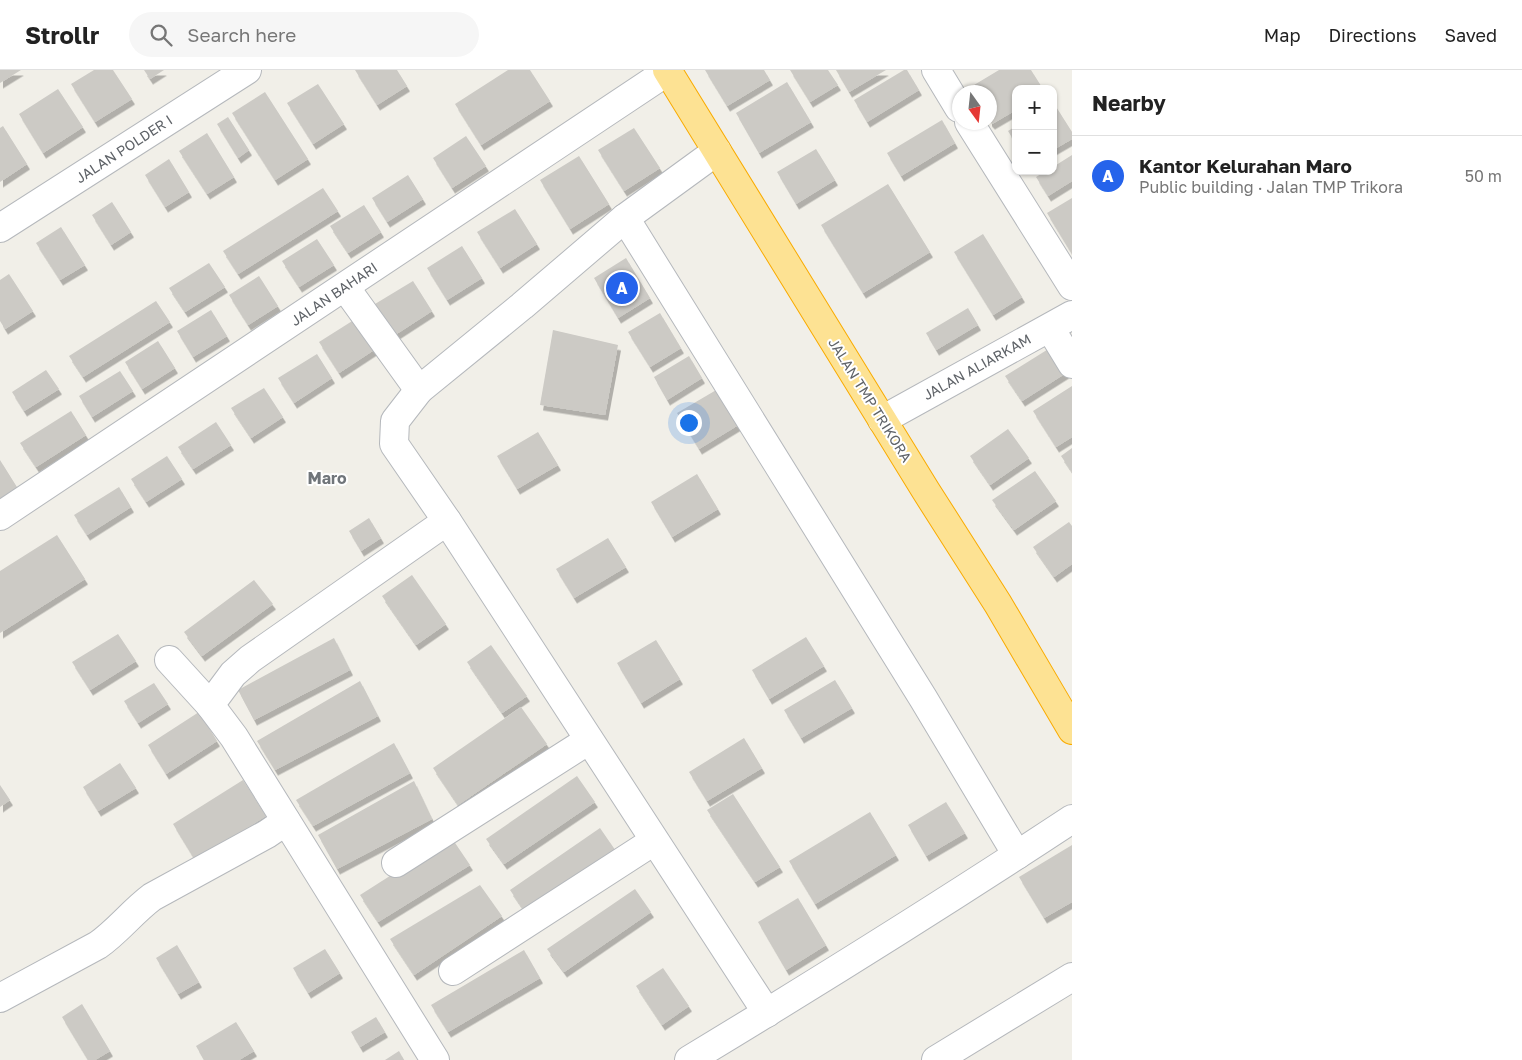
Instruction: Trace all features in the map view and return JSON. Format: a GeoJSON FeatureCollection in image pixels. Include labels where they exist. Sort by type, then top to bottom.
{"type":"FeatureCollection","features":[{"type":"Feature","properties":{"kind":"highway","name":"JALAN TMP TRIKORA"},"geometry":{"type":"LineString","coordinates":[[668,71],[882,420],[998,604],[1072,730]]}},
{"type":"Feature","properties":{"kind":"street","name":"JALAN POLDER I"},"geometry":{"type":"LineString","coordinates":[[0,228],[247,70]]}},
{"type":"Feature","properties":{"kind":"street"},"geometry":{"type":"LineString","coordinates":[[936,70],[952,95]]}},
{"type":"Feature","properties":{"kind":"street","name":"JALAN BAHARI"},"geometry":{"type":"LineString","coordinates":[[0,516],[668,71]]}},
{"type":"Feature","properties":{"kind":"street"},"geometry":{"type":"LineString","coordinates":[[974,130],[1072,286]]}},
{"type":"Feature","properties":{"kind":"street"},"geometry":{"type":"LineString","coordinates":[[717,151],[625,218],[522,306],[419,390],[395,421],[394,444],[447,521],[767,1013]]}},
{"type":"Feature","properties":{"kind":"street"},"geometry":{"type":"LineString","coordinates":[[625,218],[923,698],[1017,855]]}},
{"type":"Feature","properties":{"kind":"street"},"geometry":{"type":"LineString","coordinates":[[345,287],[419,390]]}},
{"type":"Feature","properties":{"kind":"street"},"geometry":{"type":"LineString","coordinates":[[1061,322],[1072,364]]}},
{"type":"Feature","properties":{"kind":"street","name":"JALAN ALIARKAM"},"geometry":{"type":"LineString","coordinates":[[882,420],[1061,322]]}},
{"type":"Feature","properties":{"kind":"street"},"geometry":{"type":"LineString","coordinates":[[210,705],[233,674],[250,659],[447,521]]}},
{"type":"Feature","properties":{"kind":"street"},"geometry":{"type":"LineString","coordinates":[[169,660],[210,705],[234,737],[434,1060]]}},
{"type":"Feature","properties":{"kind":"street"},"geometry":{"type":"LineString","coordinates":[[396,863],[590,740]]}},
{"type":"Feature","properties":{"kind":"street"},"geometry":{"type":"LineString","coordinates":[[689,1060],[767,1013],[1072,819]]}},
{"type":"Feature","properties":{"kind":"street"},"geometry":{"type":"LineString","coordinates":[[0,998],[98,945],[112,935],[138,908],[152,897],[267,834],[286,821]]}},
{"type":"Feature","properties":{"kind":"street"},"geometry":{"type":"LineString","coordinates":[[453,971],[654,841]]}},
{"type":"Feature","properties":{"kind":"street"},"geometry":{"type":"LineString","coordinates":[[936,1060],[1072,977]]}},
{"type":"Feature","properties":{"kind":"building"},"geometry":{"type":"Polygon","coordinates":[[[0,70],[21,70],[0,83],[0,70]]]}},
{"type":"Feature","properties":{"kind":"building"},"geometry":{"type":"Polygon","coordinates":[[[94,70],[113,70],[132,99],[95,122],[71,84],[94,70]]]}},
{"type":"Feature","properties":{"kind":"building"},"geometry":{"type":"Polygon","coordinates":[[[144,70],[164,70],[150,79],[144,70]]]}},
{"type":"Feature","properties":{"kind":"building"},"geometry":{"type":"Polygon","coordinates":[[[355,70],[397,70],[407,86],[377,105],[355,70]]]}},
{"type":"Feature","properties":{"kind":"building"},"geometry":{"type":"Polygon","coordinates":[[[508,70],[530,70],[550,101],[481,145],[455,104],[508,70]]]}},
{"type":"Feature","properties":{"kind":"building"},"geometry":{"type":"Polygon","coordinates":[[[705,70],[764,70],[770,80],[727,106],[705,70]]]}},
{"type":"Feature","properties":{"kind":"building"},"geometry":{"type":"Polygon","coordinates":[[[790,70],[828,70],[838,85],[810,102],[790,70]]]}},
{"type":"Feature","properties":{"kind":"building"},"geometry":{"type":"Polygon","coordinates":[[[836,70],[886,70],[849,92],[836,70]]]}},
{"type":"Feature","properties":{"kind":"building"},"geometry":{"type":"Polygon","coordinates":[[[907,70],[919,90],[867,122],[854,100],[907,70]]]}},
{"type":"Feature","properties":{"kind":"building"},"geometry":{"type":"Polygon","coordinates":[[[999,70],[1031,70],[1040,85],[1012,85],[1012,112],[997,121],[997,85],[974,85],[999,70]]]}},
{"type":"Feature","properties":{"kind":"building"},"geometry":{"type":"Polygon","coordinates":[[[787,82],[811,122],[759,153],[736,113],[787,82]]]}},
{"type":"Feature","properties":{"kind":"building"},"geometry":{"type":"Polygon","coordinates":[[[318,84],[344,124],[313,144],[287,103],[318,84]]]}},
{"type":"Feature","properties":{"kind":"building"},"geometry":{"type":"Polygon","coordinates":[[[58,89],[83,127],[43,153],[19,114],[58,89]]]}},
{"type":"Feature","properties":{"kind":"building"},"geometry":{"type":"Polygon","coordinates":[[[265,92],[308,159],[275,180],[232,113],[265,92]]]}},
{"type":"Feature","properties":{"kind":"building"},"geometry":{"type":"Polygon","coordinates":[[[1057,108],[1072,132],[1072,139],[1057,148],[1057,108]]]}},
{"type":"Feature","properties":{"kind":"building"},"geometry":{"type":"Polygon","coordinates":[[[228,117],[249,150],[238,158],[217,124],[228,117]]]}},
{"type":"Feature","properties":{"kind":"building"},"geometry":{"type":"Polygon","coordinates":[[[942,120],[955,143],[901,176],[887,153],[942,120]]]}},
{"type":"Feature","properties":{"kind":"building"},"geometry":{"type":"Polygon","coordinates":[[[3,126],[27,164],[0,182],[0,128],[3,126]]]}},
{"type":"Feature","properties":{"kind":"building"},"geometry":{"type":"Polygon","coordinates":[[[634,128],[660,168],[624,191],[598,150],[634,128]]]}},
{"type":"Feature","properties":{"kind":"building"},"geometry":{"type":"Polygon","coordinates":[[[1012,128],[1012,138],[1008,131],[1012,128]]]}},
{"type":"Feature","properties":{"kind":"building"},"geometry":{"type":"Polygon","coordinates":[[[207,133],[234,177],[207,194],[179,151],[207,133]]]}},
{"type":"Feature","properties":{"kind":"building"},"geometry":{"type":"Polygon","coordinates":[[[466,136],[486,166],[452,188],[433,158],[466,136]]]}},
{"type":"Feature","properties":{"kind":"building"},"geometry":{"type":"Polygon","coordinates":[[[816,149],[835,180],[796,204],[777,172],[816,149]]]}},
{"type":"Feature","properties":{"kind":"building"},"geometry":{"type":"Polygon","coordinates":[[[1072,155],[1072,181],[1048,196],[1036,177],[1039,175],[1057,175],[1057,164],[1072,155]]]}},
{"type":"Feature","properties":{"kind":"building"},"geometry":{"type":"Polygon","coordinates":[[[579,156],[609,204],[570,229],[540,180],[579,156]]]}},
{"type":"Feature","properties":{"kind":"building"},"geometry":{"type":"Polygon","coordinates":[[[169,159],[189,192],[165,207],[145,175],[169,159]]]}},
{"type":"Feature","properties":{"kind":"building"},"geometry":{"type":"Polygon","coordinates":[[[408,175],[423,199],[387,222],[372,198],[408,175]]]}},
{"type":"Feature","properties":{"kind":"building"},"geometry":{"type":"Polygon","coordinates":[[[888,184],[930,252],[863,293],[821,225],[888,184]]]}},
{"type":"Feature","properties":{"kind":"building"},"geometry":{"type":"Polygon","coordinates":[[[323,188],[338,211],[238,274],[223,251],[323,188]]]}},
{"type":"Feature","properties":{"kind":"building"},"geometry":{"type":"Polygon","coordinates":[[[1072,198],[1072,254],[1047,213],[1072,198]]]}},
{"type":"Feature","properties":{"kind":"building"},"geometry":{"type":"Polygon","coordinates":[[[112,202],[131,232],[111,245],[92,215],[112,202]]]}},
{"type":"Feature","properties":{"kind":"building"},"geometry":{"type":"Polygon","coordinates":[[[364,205],[381,232],[348,253],[330,226],[364,205]]]}},
{"type":"Feature","properties":{"kind":"building"},"geometry":{"type":"Polygon","coordinates":[[[515,209],[537,244],[500,268],[477,232],[515,209]]]}},
{"type":"Feature","properties":{"kind":"building"},"geometry":{"type":"Polygon","coordinates":[[[61,227],[85,265],[60,280],[36,243],[61,227]]]}},
{"type":"Feature","properties":{"kind":"building"},"geometry":{"type":"Polygon","coordinates":[[[983,234],[1022,297],[993,315],[954,252],[983,234]]]}},
{"type":"Feature","properties":{"kind":"building"},"geometry":{"type":"Polygon","coordinates":[[[317,239],[334,265],[299,287],[282,261],[317,239]]]}},
{"type":"Feature","properties":{"kind":"building"},"geometry":{"type":"Polygon","coordinates":[[[462,246],[482,278],[447,300],[427,268],[462,246]]]}},
{"type":"Feature","properties":{"kind":"building"},"geometry":{"type":"Polygon","coordinates":[[[626,258],[650,298],[618,318],[594,278],[626,258]]]}},
{"type":"Feature","properties":{"kind":"building"},"geometry":{"type":"Polygon","coordinates":[[[209,263],[225,287],[185,312],[169,288],[209,263]]]}},
{"type":"Feature","properties":{"kind":"building"},"geometry":{"type":"Polygon","coordinates":[[[9,274],[33,311],[5,329],[0,321],[0,280],[9,274]]]}},
{"type":"Feature","properties":{"kind":"building"},"geometry":{"type":"Polygon","coordinates":[[[259,276],[278,306],[248,325],[229,295],[259,276]]]}},
{"type":"Feature","properties":{"kind":"building"},"geometry":{"type":"Polygon","coordinates":[[[413,281],[432,311],[395,335],[375,304],[413,281]]]}},
{"type":"Feature","properties":{"kind":"building"},"geometry":{"type":"Polygon","coordinates":[[[156,301],[170,322],[83,377],[69,356],[156,301]]]}},
{"type":"Feature","properties":{"kind":"building"},"geometry":{"type":"Polygon","coordinates":[[[968,308],[978,325],[936,350],[926,333],[968,308]]]}},
{"type":"Feature","properties":{"kind":"building"},"geometry":{"type":"Polygon","coordinates":[[[211,310],[227,336],[193,357],[177,331],[211,310]]]}},
{"type":"Feature","properties":{"kind":"building"},"geometry":{"type":"Polygon","coordinates":[[[660,313],[681,348],[650,367],[628,332],[660,313]]]}},
{"type":"Feature","properties":{"kind":"building"},"geometry":{"type":"Polygon","coordinates":[[[357,318],[377,348],[339,373],[319,342],[357,318]]]}},
{"type":"Feature","properties":{"kind":"building"},"geometry":{"type":"Polygon","coordinates":[[[553,330],[618,345],[605,415],[540,405],[553,330]]]}},
{"type":"Feature","properties":{"kind":"building"},"geometry":{"type":"Polygon","coordinates":[[[158,341],[175,368],[142,389],[125,362],[158,341]]]}},
{"type":"Feature","properties":{"kind":"building"},"geometry":{"type":"Polygon","coordinates":[[[1050,348],[1066,373],[1022,401],[1005,376],[1050,348]]]}},
{"type":"Feature","properties":{"kind":"building"},"geometry":{"type":"Polygon","coordinates":[[[317,354],[332,378],[294,403],[278,378],[317,354]]]}},
{"type":"Feature","properties":{"kind":"building"},"geometry":{"type":"Polygon","coordinates":[[[689,356],[702,378],[667,400],[654,377],[689,356]]]}},
{"type":"Feature","properties":{"kind":"building"},"geometry":{"type":"Polygon","coordinates":[[[46,370],[59,389],[24,411],[12,392],[46,370]]]}},
{"type":"Feature","properties":{"kind":"building"},"geometry":{"type":"Polygon","coordinates":[[[120,371],[133,391],[92,417],[79,396],[120,371]]]}},
{"type":"Feature","properties":{"kind":"building"},"geometry":{"type":"Polygon","coordinates":[[[1072,386],[1072,437],[1056,447],[1033,411],[1072,386]]]}},
{"type":"Feature","properties":{"kind":"building"},"geometry":{"type":"Polygon","coordinates":[[[264,388],[283,417],[251,438],[231,408],[264,388]]]}},
{"type":"Feature","properties":{"kind":"building"},"geometry":{"type":"Polygon","coordinates":[[[718,389],[740,424],[699,449],[677,413],[718,389]]]}},
{"type":"Feature","properties":{"kind":"building"},"geometry":{"type":"Polygon","coordinates":[[[71,411],[86,435],[36,467],[20,443],[71,411]]]}},
{"type":"Feature","properties":{"kind":"building"},"geometry":{"type":"Polygon","coordinates":[[[216,422],[231,445],[193,469],[178,447],[216,422]]]}},
{"type":"Feature","properties":{"kind":"building"},"geometry":{"type":"Polygon","coordinates":[[[1008,429],[1029,458],[990,485],[970,456],[1008,429]]]}},
{"type":"Feature","properties":{"kind":"building"},"geometry":{"type":"Polygon","coordinates":[[[538,432],[558,465],[517,489],[497,456],[538,432]]]}},
{"type":"Feature","properties":{"kind":"building"},"geometry":{"type":"Polygon","coordinates":[[[1072,448],[1072,472],[1061,456],[1072,448]]]}},
{"type":"Feature","properties":{"kind":"building"},"geometry":{"type":"Polygon","coordinates":[[[167,456],[182,479],[146,502],[131,479],[167,456]]]}},
{"type":"Feature","properties":{"kind":"building"},"geometry":{"type":"Polygon","coordinates":[[[0,460],[20,492],[0,504],[0,460]]]}},
{"type":"Feature","properties":{"kind":"building"},"geometry":{"type":"Polygon","coordinates":[[[1035,471],[1056,501],[1014,530],[992,500],[1035,471]]]}},
{"type":"Feature","properties":{"kind":"building"},"geometry":{"type":"Polygon","coordinates":[[[697,474],[718,509],[672,537],[651,502],[697,474]]]}},
{"type":"Feature","properties":{"kind":"building"},"geometry":{"type":"Polygon","coordinates":[[[119,487],[131,507],[87,535],[74,515],[119,487]]]}},
{"type":"Feature","properties":{"kind":"building"},"geometry":{"type":"Polygon","coordinates":[[[369,518],[381,538],[361,551],[349,531],[369,518]]]}},
{"type":"Feature","properties":{"kind":"building"},"geometry":{"type":"Polygon","coordinates":[[[1069,522],[1072,526],[1072,564],[1054,577],[1033,547],[1069,522]]]}},
{"type":"Feature","properties":{"kind":"building"},"geometry":{"type":"Polygon","coordinates":[[[57,535],[85,579],[0,633],[0,571],[57,535]]]}},
{"type":"Feature","properties":{"kind":"building"},"geometry":{"type":"Polygon","coordinates":[[[608,538],[626,567],[574,598],[556,569],[608,538]]]}},
{"type":"Feature","properties":{"kind":"building"},"geometry":{"type":"Polygon","coordinates":[[[412,575],[446,624],[416,645],[382,596],[412,575]]]}},
{"type":"Feature","properties":{"kind":"building"},"geometry":{"type":"Polygon","coordinates":[[[254,580],[273,604],[202,656],[184,632],[254,580]]]}},
{"type":"Feature","properties":{"kind":"building"},"geometry":{"type":"Polygon","coordinates":[[[118,634],[136,661],[90,690],[72,662],[118,634]]]}},
{"type":"Feature","properties":{"kind":"building"},"geometry":{"type":"Polygon","coordinates":[[[806,637],[824,666],[769,699],[752,670],[806,637]]]}},
{"type":"Feature","properties":{"kind":"building"},"geometry":{"type":"Polygon","coordinates":[[[334,638],[350,670],[254,720],[238,690],[334,638]]]}},
{"type":"Feature","properties":{"kind":"building"},"geometry":{"type":"Polygon","coordinates":[[[656,640],[680,679],[641,703],[617,663],[656,640]]]}},
{"type":"Feature","properties":{"kind":"building"},"geometry":{"type":"Polygon","coordinates":[[[491,645],[527,696],[502,713],[467,662],[491,645]]]}},
{"type":"Feature","properties":{"kind":"building"},"geometry":{"type":"Polygon","coordinates":[[[835,680],[852,708],[801,738],[784,710],[835,680]]]}},
{"type":"Feature","properties":{"kind":"building"},"geometry":{"type":"Polygon","coordinates":[[[360,681],[378,716],[275,770],[257,741],[360,681]]]}},
{"type":"Feature","properties":{"kind":"building"},"geometry":{"type":"Polygon","coordinates":[[[154,683],[168,704],[138,723],[124,701],[154,683]]]}},
{"type":"Feature","properties":{"kind":"building"},"geometry":{"type":"Polygon","coordinates":[[[521,707],[547,744],[458,805],[433,768],[521,707]]]}},
{"type":"Feature","properties":{"kind":"building"},"geometry":{"type":"Polygon","coordinates":[[[199,712],[217,741],[166,774],[148,745],[199,712]]]}},
{"type":"Feature","properties":{"kind":"building"},"geometry":{"type":"Polygon","coordinates":[[[744,738],[762,768],[707,801],[689,772],[744,738]]]}},
{"type":"Feature","properties":{"kind":"building"},"geometry":{"type":"Polygon","coordinates":[[[394,743],[410,773],[313,826],[296,800],[394,743]]]}},
{"type":"Feature","properties":{"kind":"building"},"geometry":{"type":"Polygon","coordinates":[[[120,763],[136,788],[98,811],[83,787],[120,763]]]}},
{"type":"Feature","properties":{"kind":"building"},"geometry":{"type":"Polygon","coordinates":[[[577,776],[595,802],[504,864],[486,839],[577,776]]]}},
{"type":"Feature","properties":{"kind":"building"},"geometry":{"type":"Polygon","coordinates":[[[243,780],[266,816],[195,860],[173,824],[243,780]]]}},
{"type":"Feature","properties":{"kind":"building"},"geometry":{"type":"Polygon","coordinates":[[[414,781],[432,819],[337,869],[318,835],[414,781]]]}},
{"type":"Feature","properties":{"kind":"building"},"geometry":{"type":"Polygon","coordinates":[[[0,785],[10,800],[0,807],[0,785]]]}},
{"type":"Feature","properties":{"kind":"building"},"geometry":{"type":"Polygon","coordinates":[[[733,794],[780,867],[755,882],[707,810],[733,794]]]}},
{"type":"Feature","properties":{"kind":"building"},"geometry":{"type":"Polygon","coordinates":[[[946,802],[965,833],[926,856],[908,825],[946,802]]]}},
{"type":"Feature","properties":{"kind":"building"},"geometry":{"type":"Polygon","coordinates":[[[870,812],[896,855],[815,904],[789,861],[870,812]]]}},
{"type":"Feature","properties":{"kind":"building"},"geometry":{"type":"Polygon","coordinates":[[[600,828],[620,857],[530,919],[510,890],[600,828]]]}},
{"type":"Feature","properties":{"kind":"building"},"geometry":{"type":"Polygon","coordinates":[[[451,837],[470,865],[378,922],[360,895],[451,837]]]}},
{"type":"Feature","properties":{"kind":"building"},"geometry":{"type":"Polygon","coordinates":[[[1072,845],[1072,902],[1044,918],[1019,877],[1072,845]]]}},
{"type":"Feature","properties":{"kind":"building"},"geometry":{"type":"Polygon","coordinates":[[[480,885],[502,916],[414,975],[390,939],[480,885]]]}},
{"type":"Feature","properties":{"kind":"building"},"geometry":{"type":"Polygon","coordinates":[[[635,889],[651,912],[564,972],[547,949],[635,889]]]}},
{"type":"Feature","properties":{"kind":"building"},"geometry":{"type":"Polygon","coordinates":[[[798,898],[826,945],[786,970],[758,922],[798,898]]]}},
{"type":"Feature","properties":{"kind":"building"},"geometry":{"type":"Polygon","coordinates":[[[177,945],[199,982],[178,994],[156,958],[177,945]]]}},
{"type":"Feature","properties":{"kind":"building"},"geometry":{"type":"Polygon","coordinates":[[[325,949],[340,973],[308,993],[293,968],[325,949]]]}},
{"type":"Feature","properties":{"kind":"building"},"geometry":{"type":"Polygon","coordinates":[[[524,950],[540,978],[448,1032],[431,1005],[524,950]]]}},
{"type":"Feature","properties":{"kind":"building"},"geometry":{"type":"Polygon","coordinates":[[[663,968],[689,1006],[662,1025],[636,986],[663,968]]]}},
{"type":"Feature","properties":{"kind":"building"},"geometry":{"type":"Polygon","coordinates":[[[82,1004],[110,1051],[95,1060],[88,1060],[62,1017],[82,1004]]]}},
{"type":"Feature","properties":{"kind":"building"},"geometry":{"type":"Polygon","coordinates":[[[376,1017],[385,1032],[360,1047],[351,1032],[376,1017]]]}},
{"type":"Feature","properties":{"kind":"building"},"geometry":{"type":"Polygon","coordinates":[[[236,1022],[254,1051],[239,1060],[204,1060],[196,1046],[236,1022]]]}},
{"type":"Feature","properties":{"kind":"building"},"geometry":{"type":"Polygon","coordinates":[[[399,1051],[404,1060],[385,1060],[399,1051]]]}},
{"type":"Feature","properties":{"kind":"place","name":"Kantor Kelurahan Maro"},"geometry":{"type":"Point","coordinates":[622,288]}},
{"type":"Feature","properties":{"kind":"district","name":"Maro"},"geometry":{"type":"Point","coordinates":[327,478]}}]}
